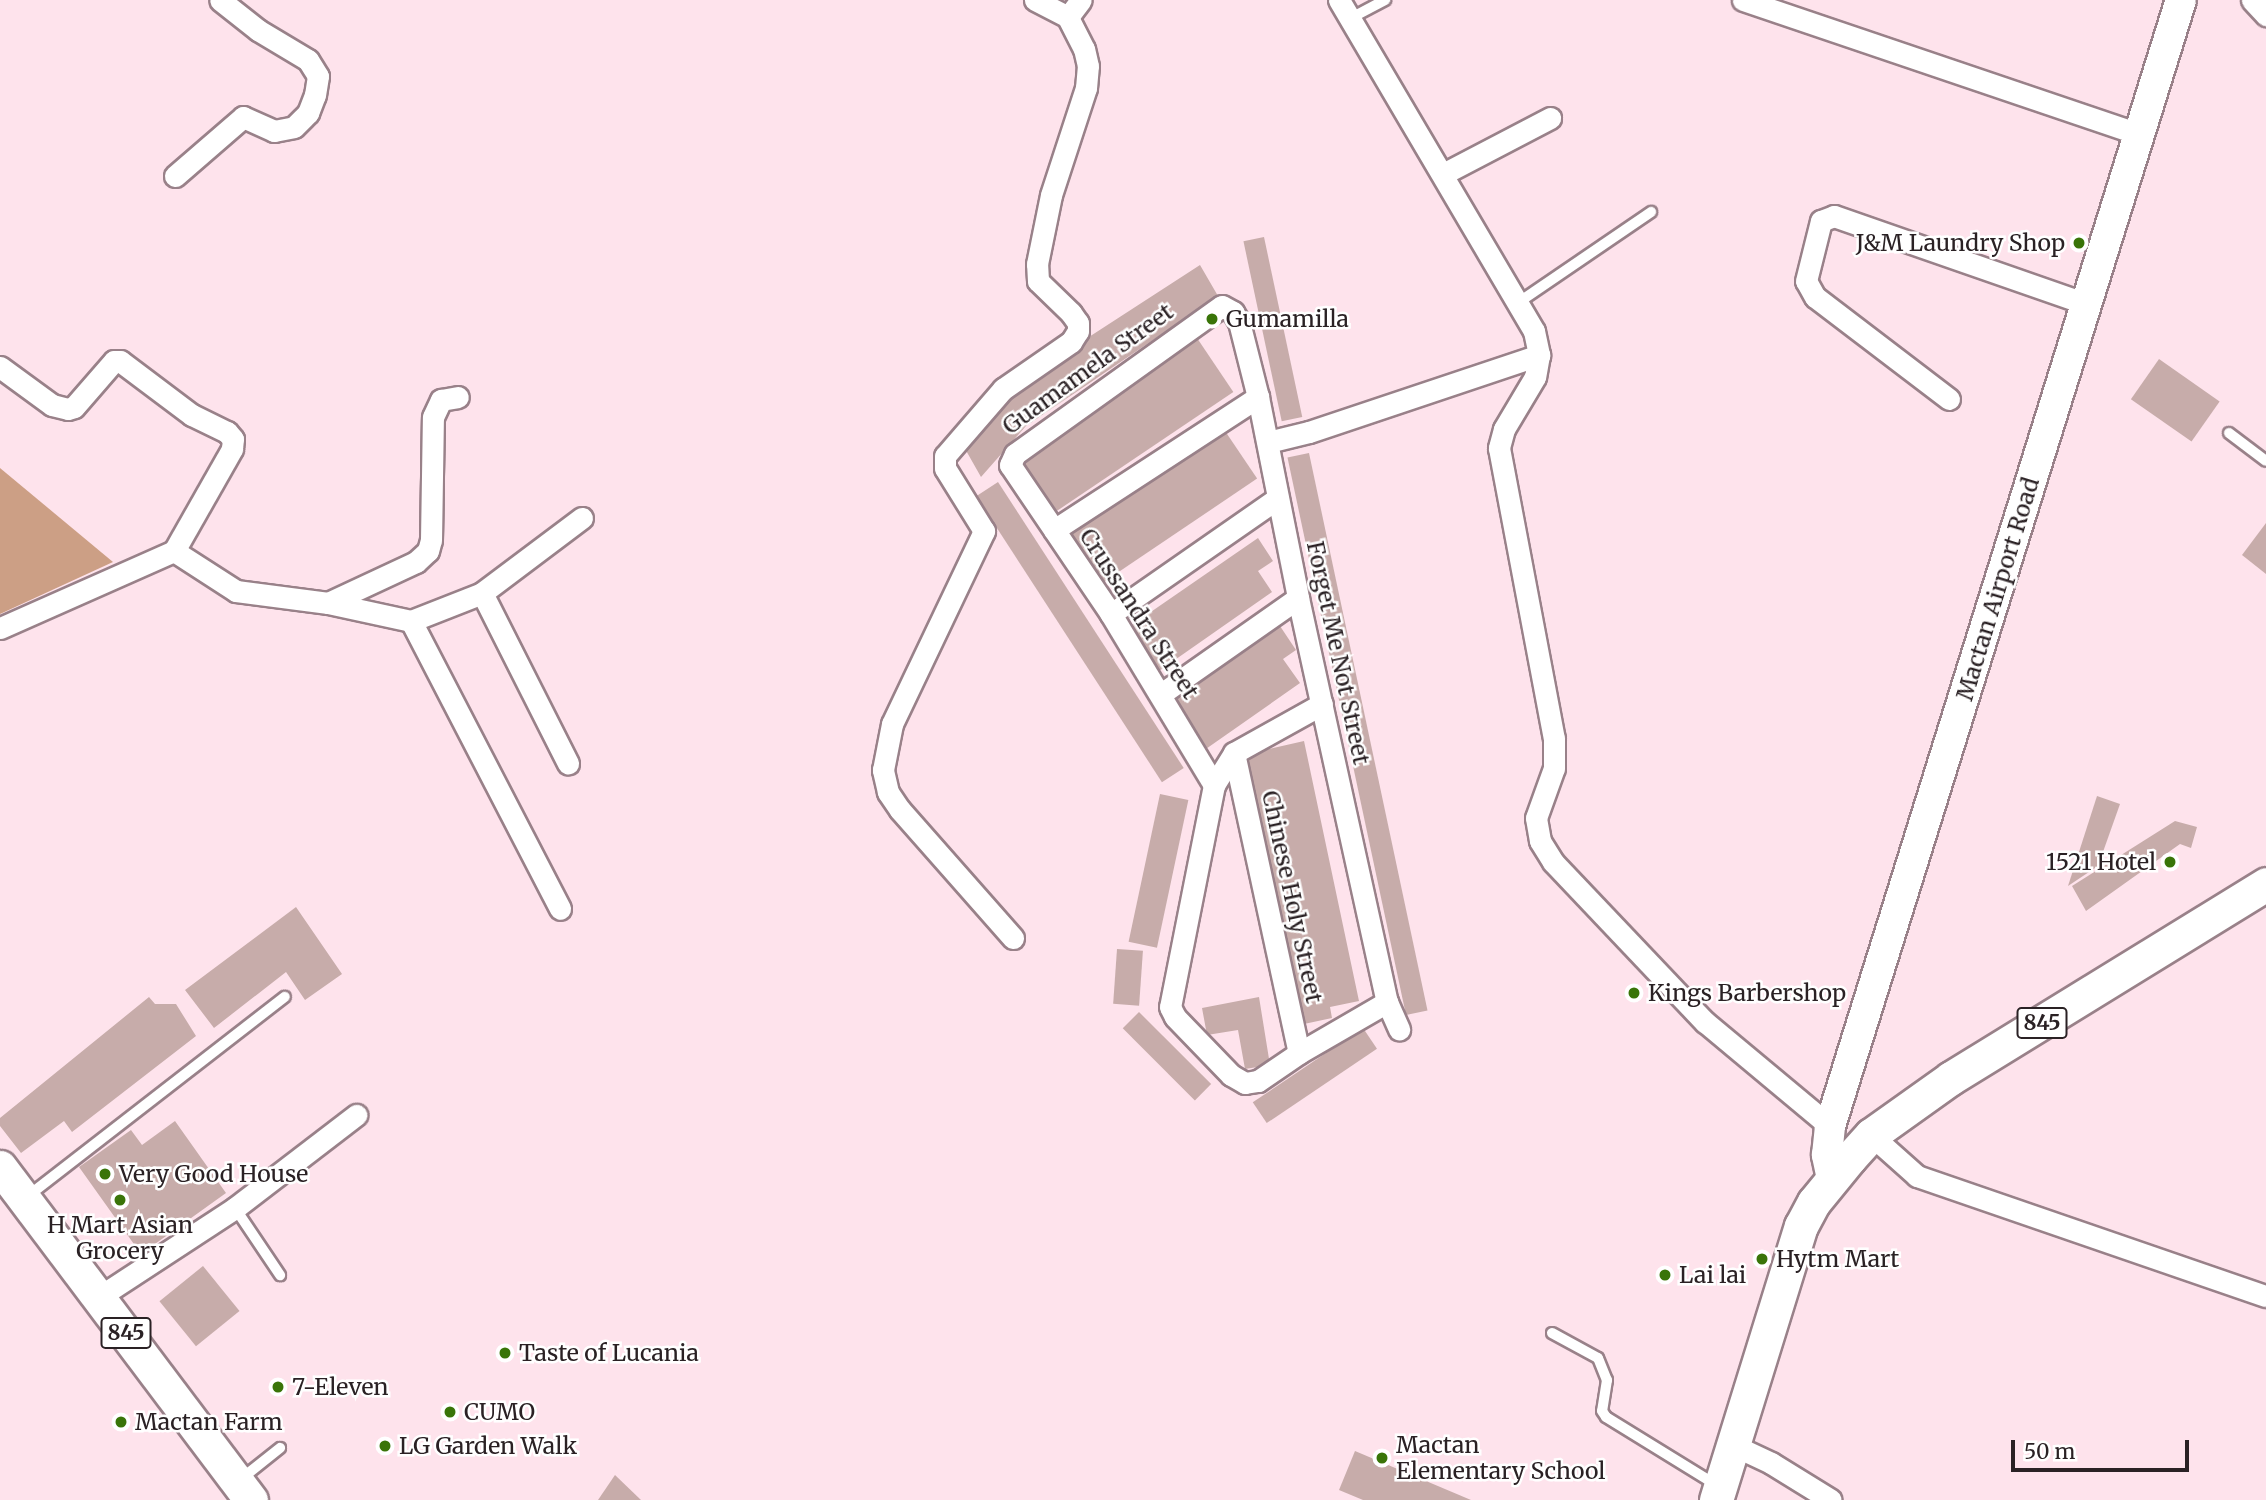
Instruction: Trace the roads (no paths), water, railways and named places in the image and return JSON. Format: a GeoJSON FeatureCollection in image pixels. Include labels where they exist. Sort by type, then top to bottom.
{"type":"FeatureCollection","features":[{"type":"Feature","properties":{"kind":"main road","name":"Mactan Airport Road"},"geometry":{"type":"LineString","coordinates":[[1832,1179],[1827,1155],[1830,1126],[2181,0]]}},
{"type":"Feature","properties":{"kind":"main road","name":"845"},"geometry":{"type":"LineString","coordinates":[[1718,1494],[1801,1226],[1814,1202],[1871,1135],[1951,1078],[2266,884]]}},
{"type":"Feature","properties":{"kind":"main road","name":"845"},"geometry":{"type":"LineString","coordinates":[[0,1167],[244,1491]]}},
{"type":"Feature","properties":{"kind":"street"},"geometry":{"type":"LineString","coordinates":[[174,176],[239,119],[248,118],[274,131],[285,131],[307,113],[315,95],[318,76],[308,60],[258,30],[220,0]]}},
{"type":"Feature","properties":{"kind":"street"},"geometry":{"type":"LineString","coordinates":[[1013,938],[900,810],[888,792],[883,770],[892,724],[984,531],[943,461],[1003,389],[1071,342],[1078,331],[1078,323],[1071,313],[1038,281],[1037,264],[1051,195],[1086,88],[1088,66],[1084,49],[1068,17],[1035,0]]}},
{"type":"Feature","properties":{"kind":"street"},"geometry":{"type":"LineString","coordinates":[[1068,17],[1081,0]]}},
{"type":"Feature","properties":{"kind":"street"},"geometry":{"type":"LineString","coordinates":[[1743,0],[2140,134]]}},
{"type":"Feature","properties":{"kind":"street"},"geometry":{"type":"LineString","coordinates":[[2252,0],[2266,15]]}},
{"type":"Feature","properties":{"kind":"street"},"geometry":{"type":"LineString","coordinates":[[1344,9],[1534,331],[1539,355],[1535,377],[1504,429],[1499,448],[1554,737],[1554,768],[1536,818],[1540,841],[1553,862],[1705,1022],[1830,1126]]}},
{"type":"Feature","properties":{"kind":"street"},"geometry":{"type":"LineString","coordinates":[[1443,174],[1550,118]]}},
{"type":"Feature","properties":{"kind":"street"},"geometry":{"type":"LineString","coordinates":[[1949,399],[1815,297],[1806,281],[1821,221],[1835,216],[2087,304]]}},
{"type":"Feature","properties":{"kind":"street","name":"Forget Me Not Street"},"geometry":{"type":"LineString","coordinates":[[1211,313],[1223,306],[1233,312],[1239,322],[1268,442],[1298,597],[1387,1002],[1399,1029]]}},
{"type":"Feature","properties":{"kind":"street","name":"Guamamela Street"},"geometry":{"type":"LineString","coordinates":[[1014,475],[1010,465],[1015,454],[1211,313]]}},
{"type":"Feature","properties":{"kind":"street"},"geometry":{"type":"LineString","coordinates":[[1268,442],[1309,432],[1539,355]]}},
{"type":"Feature","properties":{"kind":"street"},"geometry":{"type":"LineString","coordinates":[[0,367],[52,405],[68,409],[74,407],[114,361],[120,361],[192,415],[227,432],[233,439],[232,449],[174,551],[0,628]]}},
{"type":"Feature","properties":{"kind":"street"},"geometry":{"type":"LineString","coordinates":[[328,603],[416,562],[428,551],[431,541],[433,417],[441,400],[457,397]]}},
{"type":"Feature","properties":{"kind":"street"},"geometry":{"type":"LineString","coordinates":[[1054,530],[1258,397]]}},
{"type":"Feature","properties":{"kind":"street","name":"Crussandra Street"},"geometry":{"type":"LineString","coordinates":[[1014,475],[1111,614],[1214,785]]}},
{"type":"Feature","properties":{"kind":"street"},"geometry":{"type":"LineString","coordinates":[[1111,614],[1278,498]]}},
{"type":"Feature","properties":{"kind":"street"},"geometry":{"type":"LineString","coordinates":[[174,551],[236,591],[328,603],[411,621],[482,593],[582,519]]}},
{"type":"Feature","properties":{"kind":"street"},"geometry":{"type":"LineString","coordinates":[[482,593],[568,763]]}},
{"type":"Feature","properties":{"kind":"street"},"geometry":{"type":"LineString","coordinates":[[1161,694],[1298,597]]}},
{"type":"Feature","properties":{"kind":"street"},"geometry":{"type":"LineString","coordinates":[[411,621],[560,908]]}},
{"type":"Feature","properties":{"kind":"street"},"geometry":{"type":"LineString","coordinates":[[1322,704],[1234,753],[1214,785],[1170,1007],[1175,1017],[1231,1075],[1245,1083],[1258,1081],[1299,1053],[1387,1002]]}},
{"type":"Feature","properties":{"kind":"street","name":"Chinese Holy Street"},"geometry":{"type":"LineString","coordinates":[[1234,753],[1299,1053]]}},
{"type":"Feature","properties":{"kind":"street"},"geometry":{"type":"LineString","coordinates":[[99,1297],[235,1208],[356,1115]]}},
{"type":"Feature","properties":{"kind":"street"},"geometry":{"type":"LineString","coordinates":[[1871,1135],[1917,1176],[2266,1296]]}},
{"type":"Feature","properties":{"kind":"street"},"geometry":{"type":"LineString","coordinates":[[1735,1446],[1781,1469],[1831,1500]]}},
{"type":"Feature","properties":{"kind":"lane"},"geometry":{"type":"LineString","coordinates":[[1344,9],[1385,0]]}},
{"type":"Feature","properties":{"kind":"lane"},"geometry":{"type":"LineString","coordinates":[[1519,302],[1651,212]]}},
{"type":"Feature","properties":{"kind":"lane"},"geometry":{"type":"LineString","coordinates":[[2229,433],[2266,461]]}},
{"type":"Feature","properties":{"kind":"lane"},"geometry":{"type":"LineString","coordinates":[[23,1200],[285,997]]}},
{"type":"Feature","properties":{"kind":"lane"},"geometry":{"type":"LineString","coordinates":[[235,1208],[281,1275]]}},
{"type":"Feature","properties":{"kind":"lane"},"geometry":{"type":"LineString","coordinates":[[1552,1333],[1598,1357],[1607,1380],[1602,1411],[1606,1417],[1718,1494]]}},
{"type":"Feature","properties":{"kind":"lane"},"geometry":{"type":"LineString","coordinates":[[244,1491],[280,1448]]}},
{"type":"Feature","properties":{"kind":"place","name":"J&M Laundry Shop"},"geometry":{"type":"Point","coordinates":[2079,243]}},
{"type":"Feature","properties":{"kind":"place","name":"Gumamilla"},"geometry":{"type":"Point","coordinates":[1212,319]}},
{"type":"Feature","properties":{"kind":"place","name":"1521 Hotel"},"geometry":{"type":"Point","coordinates":[2170,862]}},
{"type":"Feature","properties":{"kind":"place","name":"Kings Barbershop"},"geometry":{"type":"Point","coordinates":[1634,993]}},
{"type":"Feature","properties":{"kind":"place","name":"Very Good House"},"geometry":{"type":"Point","coordinates":[105,1174]}},
{"type":"Feature","properties":{"kind":"place","name":"H Mart Asian Grocery"},"geometry":{"type":"Point","coordinates":[120,1200]}},
{"type":"Feature","properties":{"kind":"place","name":"Hytm Mart"},"geometry":{"type":"Point","coordinates":[1762,1259]}},
{"type":"Feature","properties":{"kind":"place","name":"Lai lai"},"geometry":{"type":"Point","coordinates":[1665,1275]}},
{"type":"Feature","properties":{"kind":"place","name":"Taste of Lucania"},"geometry":{"type":"Point","coordinates":[505,1353]}},
{"type":"Feature","properties":{"kind":"place","name":"7-Eleven"},"geometry":{"type":"Point","coordinates":[278,1387]}},
{"type":"Feature","properties":{"kind":"place","name":"CUMO"},"geometry":{"type":"Point","coordinates":[450,1412]}},
{"type":"Feature","properties":{"kind":"place","name":"Mactan Farm"},"geometry":{"type":"Point","coordinates":[121,1422]}},
{"type":"Feature","properties":{"kind":"place","name":"LG Garden Walk"},"geometry":{"type":"Point","coordinates":[385,1446]}},
{"type":"Feature","properties":{"kind":"place","name":"Mactan Elementary School"},"geometry":{"type":"Point","coordinates":[1382,1458]}}]}
